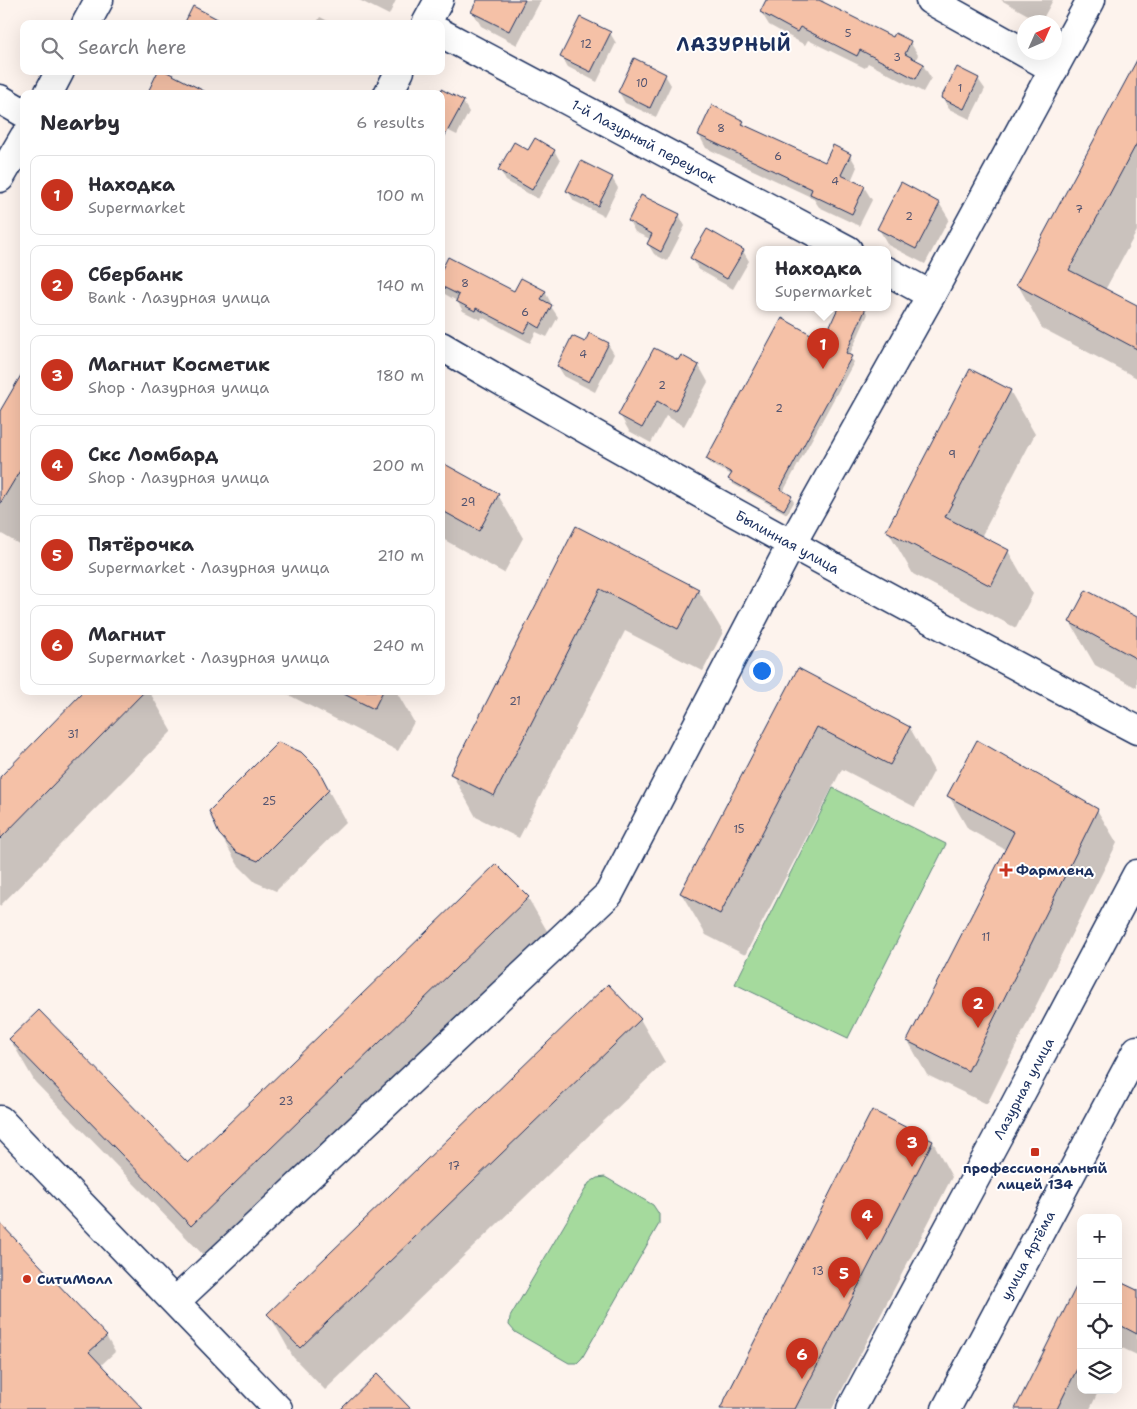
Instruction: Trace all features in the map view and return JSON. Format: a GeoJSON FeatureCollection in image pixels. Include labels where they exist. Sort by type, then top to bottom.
{"type":"FeatureCollection","features":[{"type":"Feature","properties":{"kind":"street"},"geometry":{"type":"LineString","coordinates":[[88,20],[99,0]]}},
{"type":"Feature","properties":{"kind":"street"},"geometry":{"type":"LineString","coordinates":[[428,20],[439,0]]}},
{"type":"Feature","properties":{"kind":"street"},"geometry":{"type":"LineString","coordinates":[[930,0],[1054,69]]}},
{"type":"Feature","properties":{"kind":"street"},"geometry":{"type":"LineString","coordinates":[[176,1301],[609,894],[791,545],[931,295],[1091,0]]}},
{"type":"Feature","properties":{"kind":"street","name":"1-й Лазурный переулок"},"geometry":{"type":"LineString","coordinates":[[445,35],[840,246]]}},
{"type":"Feature","properties":{"kind":"street"},"geometry":{"type":"LineString","coordinates":[[50,90],[58,75]]}},
{"type":"Feature","properties":{"kind":"street"},"geometry":{"type":"LineString","coordinates":[[390,90],[398,75]]}},
{"type":"Feature","properties":{"kind":"street"},"geometry":{"type":"LineString","coordinates":[[0,99],[20,111]]}},
{"type":"Feature","properties":{"kind":"street"},"geometry":{"type":"LineString","coordinates":[[0,178],[20,144]]}},
{"type":"Feature","properties":{"kind":"street"},"geometry":{"type":"LineString","coordinates":[[891,273],[931,295]]}},
{"type":"Feature","properties":{"kind":"street","name":"Былинная улица"},"geometry":{"type":"LineString","coordinates":[[445,348],[601,439],[791,545],[1137,730]]}},
{"type":"Feature","properties":{"kind":"street","name":"Лазурная улица"},"geometry":{"type":"LineString","coordinates":[[851,1409],[1137,874]]}},
{"type":"Feature","properties":{"kind":"street","name":"улица Артёма"},"geometry":{"type":"LineString","coordinates":[[946,1409],[1137,1050]]}},
{"type":"Feature","properties":{"kind":"street"},"geometry":{"type":"LineString","coordinates":[[0,1120],[278,1409]]}},
{"type":"Feature","properties":{"kind":"green space"},"geometry":{"type":"Polygon","coordinates":[[[833,788],[946,844],[848,1038],[735,984],[833,788]]]}},
{"type":"Feature","properties":{"kind":"green space"},"geometry":{"type":"Polygon","coordinates":[[[605,1177],[653,1205],[659,1214],[659,1224],[582,1358],[577,1363],[569,1363],[515,1332],[509,1325],[510,1317],[589,1183],[597,1178],[605,1177]]]}},
{"type":"Feature","properties":{"kind":"building"},"geometry":{"type":"Polygon","coordinates":[[[477,0],[525,0],[509,31],[471,12],[477,0]]]}},
{"type":"Feature","properties":{"kind":"building"},"geometry":{"type":"Polygon","coordinates":[[[766,0],[819,0],[893,37],[895,33],[911,41],[905,54],[924,64],[916,79],[860,50],[857,56],[800,27],[797,32],[760,12],[766,0]]]}},
{"type":"Feature","properties":{"kind":"building"},"geometry":{"type":"Polygon","coordinates":[[[193,6],[219,20],[186,20],[193,6]]]}},
{"type":"Feature","properties":{"kind":"building"},"geometry":{"type":"Polygon","coordinates":[[[580,17],[611,32],[591,72],[560,57],[580,17]]]}},
{"type":"Feature","properties":{"kind":"building"},"geometry":{"type":"Polygon","coordinates":[[[634,58],[666,74],[650,108],[618,92],[634,58]]]}},
{"type":"Feature","properties":{"kind":"building"},"geometry":{"type":"Polygon","coordinates":[[[1137,60],[1137,143],[1069,270],[1137,305],[1137,349],[1016,285],[1137,60]]]}},
{"type":"Feature","properties":{"kind":"building"},"geometry":{"type":"Polygon","coordinates":[[[957,67],[979,78],[964,109],[941,98],[957,67]]]}},
{"type":"Feature","properties":{"kind":"building"},"geometry":{"type":"Polygon","coordinates":[[[156,75],[173,75],[202,90],[149,90],[156,75]]]}},
{"type":"Feature","properties":{"kind":"building"},"geometry":{"type":"Polygon","coordinates":[[[445,91],[464,101],[445,136],[445,91]]]}},
{"type":"Feature","properties":{"kind":"building"},"geometry":{"type":"Polygon","coordinates":[[[712,105],[744,121],[742,124],[825,162],[833,145],[851,154],[841,175],[865,186],[852,214],[810,194],[812,189],[698,135],[712,105]]]}},
{"type":"Feature","properties":{"kind":"building"},"geometry":{"type":"Polygon","coordinates":[[[535,138],[555,150],[532,190],[498,170],[514,142],[528,150],[535,138]]]}},
{"type":"Feature","properties":{"kind":"building"},"geometry":{"type":"Polygon","coordinates":[[[581,161],[613,177],[598,206],[566,191],[581,161]]]}},
{"type":"Feature","properties":{"kind":"building"},"geometry":{"type":"Polygon","coordinates":[[[901,182],[940,203],[916,249],[877,229],[901,182]]]}},
{"type":"Feature","properties":{"kind":"building"},"geometry":{"type":"Polygon","coordinates":[[[641,195],[680,214],[661,252],[647,244],[652,234],[628,221],[641,195]]]}},
{"type":"Feature","properties":{"kind":"building"},"geometry":{"type":"Polygon","coordinates":[[[707,229],[744,250],[727,279],[690,258],[707,229]]]}},
{"type":"Feature","properties":{"kind":"building"},"geometry":{"type":"Polygon","coordinates":[[[448,257],[514,291],[521,278],[546,291],[541,299],[552,305],[540,328],[530,322],[524,333],[476,308],[475,311],[456,301],[459,295],[445,288],[445,263],[448,257]]]}},
{"type":"Feature","properties":{"kind":"building"},"geometry":{"type":"Polygon","coordinates":[[[837,311],[865,311],[846,353],[852,356],[780,489],[792,496],[784,510],[728,479],[732,473],[706,459],[782,318],[823,341],[837,311]]]}},
{"type":"Feature","properties":{"kind":"building"},"geometry":{"type":"Polygon","coordinates":[[[589,333],[609,343],[589,382],[557,366],[572,336],[585,342],[589,333]]]}},
{"type":"Feature","properties":{"kind":"building"},"geometry":{"type":"Polygon","coordinates":[[[654,348],[678,360],[681,355],[699,365],[675,411],[657,401],[642,428],[618,415],[654,348]]]}},
{"type":"Feature","properties":{"kind":"building"},"geometry":{"type":"Polygon","coordinates":[[[970,369],[1011,390],[945,517],[1009,550],[991,586],[886,531],[970,369]]]}},
{"type":"Feature","properties":{"kind":"building"},"geometry":{"type":"Polygon","coordinates":[[[20,377],[20,471],[0,504],[0,411],[20,377]]]}},
{"type":"Feature","properties":{"kind":"building"},"geometry":{"type":"Polygon","coordinates":[[[445,464],[499,494],[479,531],[445,512],[445,464]]]}},
{"type":"Feature","properties":{"kind":"building"},"geometry":{"type":"Polygon","coordinates":[[[576,526],[699,589],[678,629],[600,589],[494,796],[450,774],[576,526]]]}},
{"type":"Feature","properties":{"kind":"building"},"geometry":{"type":"Polygon","coordinates":[[[1086,590],[1137,617],[1137,659],[1069,622],[1086,590]]]}},
{"type":"Feature","properties":{"kind":"building"},"geometry":{"type":"Polygon","coordinates":[[[798,668],[910,727],[890,765],[817,727],[720,914],[680,893],[798,668]]]}},
{"type":"Feature","properties":{"kind":"building"},"geometry":{"type":"Polygon","coordinates":[[[80,695],[141,695],[0,839],[0,777],[80,695]]]}},
{"type":"Feature","properties":{"kind":"building"},"geometry":{"type":"Polygon","coordinates":[[[346,695],[381,695],[374,709],[346,695]]]}},
{"type":"Feature","properties":{"kind":"building"},"geometry":{"type":"Polygon","coordinates":[[[977,740],[1098,809],[968,1071],[907,1041],[1014,832],[947,796],[977,740]]]}},
{"type":"Feature","properties":{"kind":"building"},"geometry":{"type":"Polygon","coordinates":[[[278,742],[301,752],[318,769],[329,790],[258,861],[236,852],[219,834],[209,811],[278,742]]]}},
{"type":"Feature","properties":{"kind":"building"},"geometry":{"type":"Polygon","coordinates":[[[496,864],[529,897],[191,1226],[9,1039],[39,1010],[188,1163],[496,864]]]}},
{"type":"Feature","properties":{"kind":"building"},"geometry":{"type":"Polygon","coordinates":[[[608,984],[641,1019],[300,1348],[267,1314],[608,984]]]}},
{"type":"Feature","properties":{"kind":"building"},"geometry":{"type":"Polygon","coordinates":[[[872,1110],[933,1141],[795,1409],[720,1409],[872,1110]]]}},
{"type":"Feature","properties":{"kind":"building","name":"СитиМолл"},"geometry":{"type":"Polygon","coordinates":[[[0,1223],[107,1336],[89,1352],[143,1409],[0,1409],[0,1223]]]}},
{"type":"Feature","properties":{"kind":"building"},"geometry":{"type":"Polygon","coordinates":[[[1122,1283],[1137,1290],[1137,1334],[1122,1326],[1122,1283]]]}},
{"type":"Feature","properties":{"kind":"building"},"geometry":{"type":"Polygon","coordinates":[[[1077,1285],[1077,1369],[1057,1409],[1015,1409],[1077,1285]]]}},
{"type":"Feature","properties":{"kind":"building"},"geometry":{"type":"Polygon","coordinates":[[[377,1374],[411,1409],[341,1409],[377,1374]]]}},
{"type":"Feature","properties":{"kind":"place","name":"Находка"},"geometry":{"type":"Point","coordinates":[823,369]}},
{"type":"Feature","properties":{"kind":"place","name":"Фармленд"},"geometry":{"type":"Point","coordinates":[1006,870]}},
{"type":"Feature","properties":{"kind":"place","name":"Сбербанк"},"geometry":{"type":"Point","coordinates":[978,1028]}},
{"type":"Feature","properties":{"kind":"place","name":"профессиональный лицей 134"},"geometry":{"type":"Point","coordinates":[1035,1152]}},
{"type":"Feature","properties":{"kind":"place","name":"Магнит Косметик"},"geometry":{"type":"Point","coordinates":[912,1167]}},
{"type":"Feature","properties":{"kind":"place","name":"Скс Ломбард"},"geometry":{"type":"Point","coordinates":[867,1240]}},
{"type":"Feature","properties":{"kind":"place","name":"СитиМолл"},"geometry":{"type":"Point","coordinates":[27,1279]}},
{"type":"Feature","properties":{"kind":"place","name":"Пятёрочка"},"geometry":{"type":"Point","coordinates":[844,1298]}},
{"type":"Feature","properties":{"kind":"place","name":"Магнит"},"geometry":{"type":"Point","coordinates":[802,1379]}},
{"type":"Feature","properties":{"kind":"district","name":"ЛАЗУРНЫЙ"},"geometry":{"type":"Point","coordinates":[734,44]}}]}
